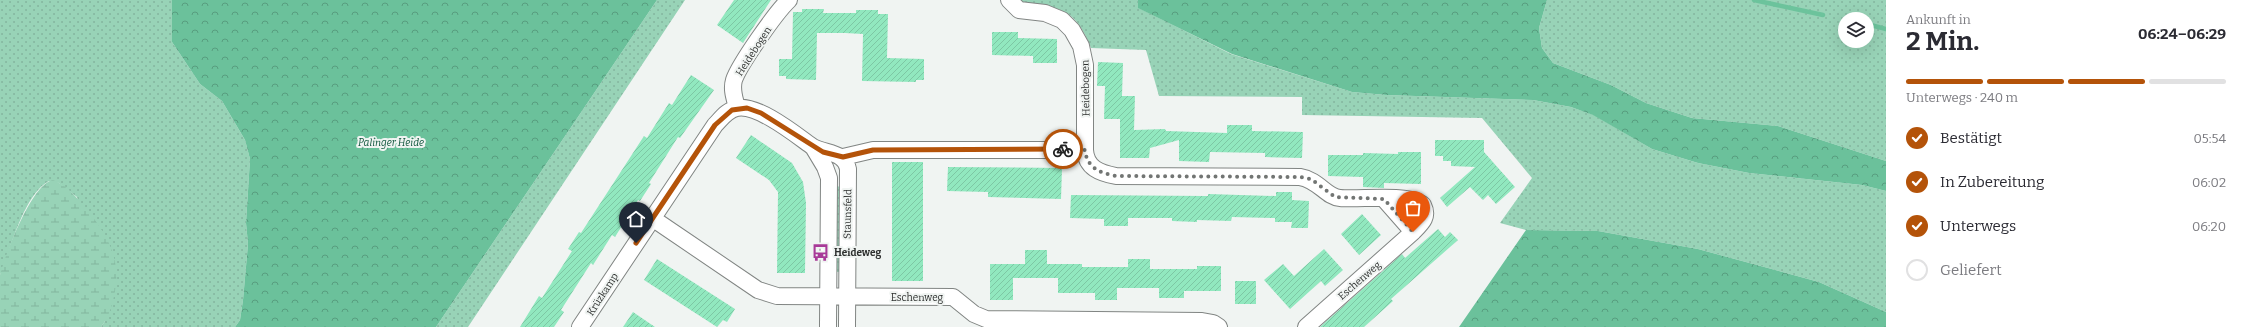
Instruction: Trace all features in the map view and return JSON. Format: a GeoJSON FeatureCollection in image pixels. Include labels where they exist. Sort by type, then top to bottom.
{"type":"FeatureCollection","features":[{"type":"Feature","properties":{"kind":"street","name":"Heidebogen"},"geometry":{"type":"LineString","coordinates":[[737,108],[732,91],[734,80],[745,61],[788,0]]}},
{"type":"Feature","properties":{"kind":"street","name":"Heidebogen"},"geometry":{"type":"LineString","coordinates":[[1009,0],[1019,10],[1045,13],[1062,20],[1072,30],[1081,46],[1085,65],[1085,150]]}},
{"type":"Feature","properties":{"kind":"street","name":"Staunsfeld"},"geometry":{"type":"LineString","coordinates":[[737,108],[747,108],[761,113],[814,147],[843,157],[848,169],[847,327]]}},
{"type":"Feature","properties":{"kind":"street","name":"Krüzkamp"},"geometry":{"type":"LineString","coordinates":[[580,327],[715,125],[724,115],[737,108]]}},
{"type":"Feature","properties":{"kind":"street","name":"Staunsfeld"},"geometry":{"type":"LineString","coordinates":[[814,147],[825,167],[828,178],[828,327]]}},
{"type":"Feature","properties":{"kind":"street"},"geometry":{"type":"LineString","coordinates":[[843,157],[873,150],[1085,150],[1086,159],[1102,174],[1116,176],[1300,177],[1311,179],[1335,197],[1409,199],[1423,205],[1426,215],[1424,221],[1413,232],[1384,199]]}},
{"type":"Feature","properties":{"kind":"street","name":"Eschenweg"},"geometry":{"type":"LineString","coordinates":[[652,218],[758,290],[777,296],[956,297],[974,314],[986,319],[1202,321],[1213,323],[1219,327]]}},
{"type":"Feature","properties":{"kind":"street","name":"Eschenweg"},"geometry":{"type":"LineString","coordinates":[[1306,327],[1413,232]]}},
{"type":"Feature","properties":{"kind":"green space"},"geometry":{"type":"Polygon","coordinates":[[[0,0],[172,0],[172,42],[200,84],[222,101],[245,140],[250,159],[246,223],[248,244],[243,300],[240,320],[235,327],[101,327],[105,321],[77,197],[59,183],[49,181],[40,188],[32,198],[13,238],[0,275],[0,0]]]}},
{"type":"Feature","properties":{"kind":"green space","name":"Palinger Heide"},"geometry":{"type":"Polygon","coordinates":[[[172,0],[657,0],[436,327],[235,327],[240,320],[248,244],[246,223],[250,159],[245,140],[222,101],[200,84],[172,42],[172,0]]]}},
{"type":"Feature","properties":{"kind":"green space"},"geometry":{"type":"Polygon","coordinates":[[[657,0],[685,0],[468,327],[436,327],[657,0]]]}},
{"type":"Feature","properties":{"kind":"green space"},"geometry":{"type":"Polygon","coordinates":[[[1021,0],[1138,0],[1139,8],[1231,54],[1352,92],[1386,95],[1533,100],[1571,107],[1594,115],[1652,149],[1698,163],[1749,173],[1862,185],[1886,191],[1886,312],[1819,282],[1698,249],[1598,231],[1526,230],[1500,223],[1532,178],[1482,118],[1302,115],[1302,97],[1159,96],[1146,50],[1091,48],[1085,35],[1073,17],[1065,12],[1046,6],[1021,4],[1021,0]]]}},
{"type":"Feature","properties":{"kind":"green space"},"geometry":{"type":"Polygon","coordinates":[[[1138,0],[1547,0],[1539,28],[1542,48],[1553,63],[1611,85],[1646,103],[1692,118],[1778,126],[1886,161],[1886,191],[1862,185],[1749,173],[1698,163],[1652,149],[1593,115],[1571,107],[1533,100],[1386,95],[1352,92],[1232,54],[1138,8],[1138,0]]]}},
{"type":"Feature","properties":{"kind":"green space"},"geometry":{"type":"Polygon","coordinates":[[[1547,0],[1886,0],[1886,161],[1778,126],[1692,118],[1646,103],[1611,85],[1553,63],[1542,48],[1539,28],[1547,0]]]}},
{"type":"Feature","properties":{"kind":"green space"},"geometry":{"type":"Polygon","coordinates":[[[53,180],[68,189],[76,197],[102,230],[112,250],[115,261],[116,284],[111,308],[101,327],[0,327],[0,275],[7,252],[28,206],[45,184],[53,180]]]}},
{"type":"Feature","properties":{"kind":"green space"},"geometry":{"type":"Polygon","coordinates":[[[836,186],[841,187],[840,272],[834,272],[836,186]]]}},
{"type":"Feature","properties":{"kind":"green space"},"geometry":{"type":"Polygon","coordinates":[[[1526,230],[1598,231],[1698,249],[1819,282],[1886,312],[1886,327],[1459,327],[1526,230]]]}},
{"type":"Feature","properties":{"kind":"building"},"geometry":{"type":"Polygon","coordinates":[[[734,0],[771,0],[743,43],[717,25],[734,0]]]}},
{"type":"Feature","properties":{"kind":"building"},"geometry":{"type":"Polygon","coordinates":[[[802,9],[824,9],[823,13],[856,13],[856,10],[878,10],[878,14],[888,14],[887,58],[924,59],[924,80],[916,80],[916,82],[862,81],[863,34],[845,33],[817,33],[816,80],[786,79],[786,76],[779,76],[779,59],[792,59],[793,12],[802,12],[802,9]]]}},
{"type":"Feature","properties":{"kind":"building"},"geometry":{"type":"Polygon","coordinates":[[[992,32],[1018,32],[1018,38],[1057,39],[1057,63],[1033,63],[1033,56],[992,55],[992,32]]]}},
{"type":"Feature","properties":{"kind":"building"},"geometry":{"type":"Polygon","coordinates":[[[1098,62],[1123,63],[1122,96],[1135,96],[1134,130],[1165,129],[1166,131],[1227,133],[1227,125],[1252,125],[1252,131],[1303,132],[1302,158],[1265,157],[1265,153],[1210,152],[1209,162],[1179,161],[1179,140],[1150,148],[1149,158],[1120,158],[1120,119],[1104,119],[1105,86],[1097,86],[1098,62]]]}},
{"type":"Feature","properties":{"kind":"building"},"geometry":{"type":"Polygon","coordinates":[[[691,75],[714,90],[680,138],[678,137],[649,183],[651,184],[640,201],[638,200],[615,237],[612,235],[593,265],[591,263],[561,310],[564,312],[554,327],[520,327],[539,296],[542,298],[572,251],[568,249],[579,232],[581,233],[644,136],[647,138],[669,103],[672,105],[691,75]]]}},
{"type":"Feature","properties":{"kind":"building"},"geometry":{"type":"Polygon","coordinates":[[[751,135],[792,163],[803,182],[806,203],[805,273],[777,273],[778,192],[769,180],[736,158],[751,135]]]}},
{"type":"Feature","properties":{"kind":"building"},"geometry":{"type":"Polygon","coordinates":[[[1435,140],[1484,140],[1484,152],[1515,187],[1496,204],[1488,195],[1483,200],[1470,187],[1447,207],[1440,198],[1475,167],[1451,166],[1451,161],[1443,161],[1443,156],[1435,156],[1435,140]]]}},
{"type":"Feature","properties":{"kind":"building"},"geometry":{"type":"Polygon","coordinates":[[[1398,152],[1421,152],[1421,184],[1384,183],[1384,188],[1363,187],[1363,177],[1328,176],[1328,155],[1363,155],[1363,153],[1398,154],[1398,152]]]}},
{"type":"Feature","properties":{"kind":"building"},"geometry":{"type":"Polygon","coordinates":[[[892,162],[923,162],[923,281],[892,281],[892,162]]]}},
{"type":"Feature","properties":{"kind":"building"},"geometry":{"type":"Polygon","coordinates":[[[948,167],[1062,168],[1061,199],[988,197],[988,192],[947,191],[948,167]]]}},
{"type":"Feature","properties":{"kind":"building"},"geometry":{"type":"Polygon","coordinates":[[[1276,192],[1292,192],[1292,200],[1309,201],[1308,228],[1291,228],[1292,222],[1275,222],[1275,218],[1232,217],[1231,221],[1197,220],[1197,222],[1172,221],[1172,218],[1128,218],[1128,226],[1104,226],[1104,219],[1070,218],[1071,195],[1208,196],[1208,194],[1276,196],[1276,192]]]}},
{"type":"Feature","properties":{"kind":"building"},"geometry":{"type":"Polygon","coordinates":[[[1362,214],[1381,235],[1359,255],[1341,234],[1362,214]]]}},
{"type":"Feature","properties":{"kind":"building"},"geometry":{"type":"Polygon","coordinates":[[[1438,229],[1445,237],[1450,232],[1458,240],[1391,299],[1393,301],[1364,327],[1320,327],[1402,254],[1405,258],[1438,229]]]}},
{"type":"Feature","properties":{"kind":"building"},"geometry":{"type":"Polygon","coordinates":[[[1324,249],[1343,270],[1325,286],[1321,281],[1290,309],[1264,280],[1283,264],[1294,276],[1324,249]]]}},
{"type":"Feature","properties":{"kind":"building"},"geometry":{"type":"Polygon","coordinates":[[[1025,250],[1047,250],[1047,264],[1082,264],[1082,267],[1128,267],[1128,259],[1150,259],[1150,269],[1197,269],[1197,266],[1221,266],[1221,291],[1184,291],[1184,298],[1159,298],[1159,288],[1117,288],[1117,300],[1095,300],[1095,293],[1058,293],[1058,278],[1013,278],[1013,300],[990,300],[990,264],[1025,264],[1025,250]]]}},
{"type":"Feature","properties":{"kind":"building"},"geometry":{"type":"Polygon","coordinates":[[[657,259],[735,309],[727,322],[723,320],[717,327],[644,280],[657,259]]]}},
{"type":"Feature","properties":{"kind":"building"},"geometry":{"type":"Polygon","coordinates":[[[1235,281],[1256,281],[1256,304],[1235,304],[1235,281]]]}},
{"type":"Feature","properties":{"kind":"building"},"geometry":{"type":"Polygon","coordinates":[[[633,312],[655,327],[623,327],[633,312]]]}},
{"type":"Feature","properties":{"kind":"waterway"},"geometry":{"type":"LineString","coordinates":[[1754,0],[1823,15]]}},
{"type":"Feature","properties":{"kind":"waterway"},"geometry":{"type":"LineString","coordinates":[[1874,26],[1886,29]]}},
{"type":"Feature","properties":{"kind":"way so far"},"geometry":{"type":"LineString","coordinates":[[1063,149],[1085,150],[1086,159],[1093,167],[1102,174],[1116,176],[1300,177],[1311,179],[1335,197],[1384,199],[1413,232]]}},
{"type":"Feature","properties":{"kind":"place","name":"Heideweg"},"geometry":{"type":"Point","coordinates":[821,252]}},
{"type":"Feature","properties":{"kind":"route"},"geometry":{"type":"LineString","coordinates":[[636,243],[715,125],[724,115],[737,108],[747,108],[761,113],[823,152],[843,157],[858,152],[873,150],[1063,149]]}}]}
